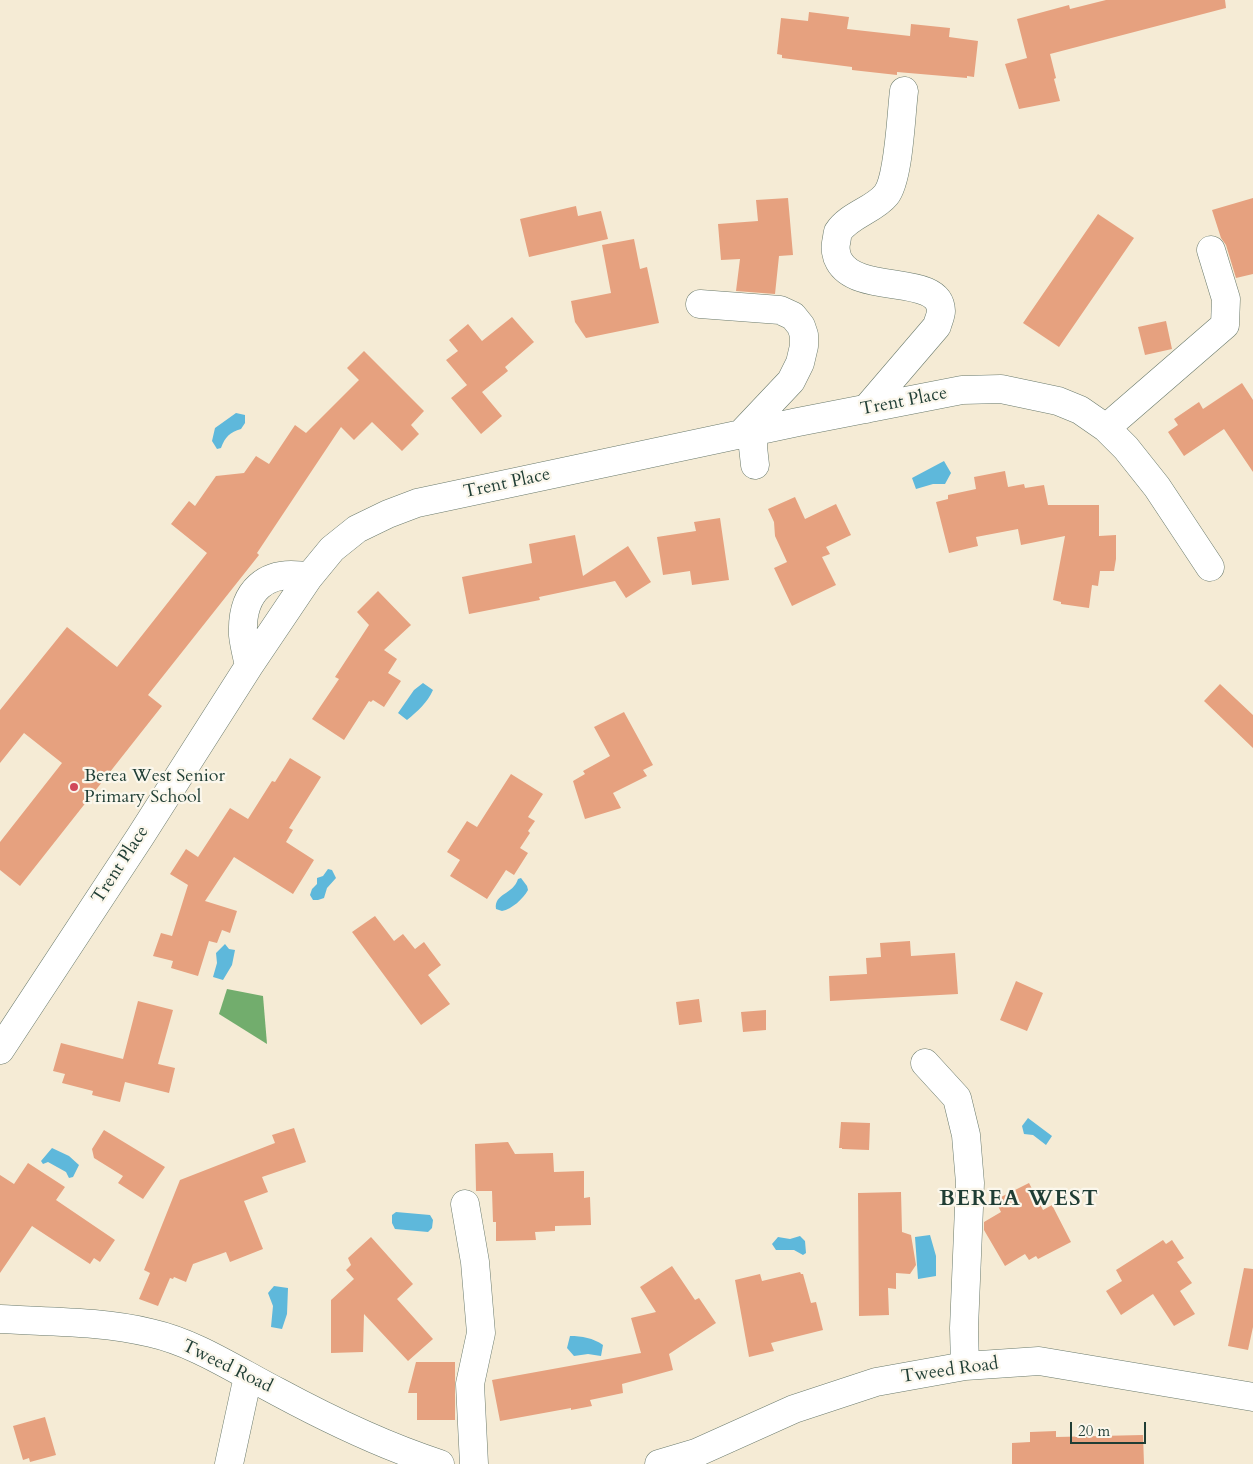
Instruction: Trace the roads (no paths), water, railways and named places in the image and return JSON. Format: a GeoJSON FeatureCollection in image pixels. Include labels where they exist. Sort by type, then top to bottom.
{"type":"FeatureCollection","features":[{"type":"Feature","properties":{"kind":"street"},"geometry":{"type":"LineString","coordinates":[[866,409],[932,332],[941,312],[938,300],[929,292],[907,286],[881,284],[853,274],[840,262],[836,248],[838,233],[848,222],[866,211],[887,194],[895,173],[904,91]]}},
{"type":"Feature","properties":{"kind":"street"},"geometry":{"type":"LineString","coordinates":[[1106,428],[1225,325],[1226,299],[1211,250]]}},
{"type":"Feature","properties":{"kind":"street"},"geometry":{"type":"LineString","coordinates":[[700,304],[780,310],[794,316],[801,326],[804,335],[804,346],[800,363],[791,380],[747,433],[753,447],[755,465]]}},
{"type":"Feature","properties":{"kind":"street","name":"Trent Place"},"geometry":{"type":"LineString","coordinates":[[0,1050],[140,837],[249,666],[309,577],[332,549],[357,529],[388,514],[417,503],[747,433],[962,390],[1001,389],[1058,401],[1080,410],[1106,428],[1126,448],[1157,488],[1210,567]]}},
{"type":"Feature","properties":{"kind":"street"},"geometry":{"type":"LineString","coordinates":[[249,666],[243,636],[244,618],[250,598],[254,592],[265,580],[273,576],[286,574],[309,577]]}},
{"type":"Feature","properties":{"kind":"street"},"geometry":{"type":"LineString","coordinates":[[925,1063],[957,1098],[966,1135],[970,1183],[964,1328],[965,1366]]}},
{"type":"Feature","properties":{"kind":"street"},"geometry":{"type":"LineString","coordinates":[[465,1204],[475,1262],[481,1333],[470,1384],[474,1464]]}},
{"type":"Feature","properties":{"kind":"street","name":"Tweed Road"},"geometry":{"type":"LineString","coordinates":[[0,1319],[117,1327],[152,1333],[193,1347],[318,1414],[400,1451],[440,1464]]}},
{"type":"Feature","properties":{"kind":"street","name":"Tweed Road"},"geometry":{"type":"LineString","coordinates":[[659,1464],[696,1453],[794,1409],[876,1382],[965,1366],[1039,1361],[1253,1397]]}},
{"type":"Feature","properties":{"kind":"street"},"geometry":{"type":"LineString","coordinates":[[229,1464],[248,1376]]}},
{"type":"Feature","properties":{"kind":"water"},"geometry":{"type":"Polygon","coordinates":[[[236,413],[245,415],[245,423],[241,429],[228,436],[221,448],[217,449],[212,441],[215,428],[236,413]]]}},
{"type":"Feature","properties":{"kind":"water"},"geometry":{"type":"Polygon","coordinates":[[[944,461],[951,473],[945,484],[933,484],[916,489],[912,478],[944,461]]]}},
{"type":"Feature","properties":{"kind":"water"},"geometry":{"type":"Polygon","coordinates":[[[423,683],[433,690],[422,706],[407,720],[398,713],[414,690],[423,683]]]}},
{"type":"Feature","properties":{"kind":"water"},"geometry":{"type":"Polygon","coordinates":[[[328,869],[332,870],[336,878],[327,888],[324,898],[313,900],[310,895],[312,889],[317,884],[317,878],[323,876],[328,869]]]}},
{"type":"Feature","properties":{"kind":"water"},"geometry":{"type":"Polygon","coordinates":[[[521,878],[528,890],[523,897],[506,910],[496,909],[498,900],[521,878]]]}},
{"type":"Feature","properties":{"kind":"water"},"geometry":{"type":"Polygon","coordinates":[[[225,944],[229,949],[235,950],[232,965],[223,980],[213,977],[217,963],[216,953],[225,944]]]}},
{"type":"Feature","properties":{"kind":"water"},"geometry":{"type":"Polygon","coordinates":[[[1028,1118],[1052,1136],[1046,1145],[1033,1135],[1024,1134],[1022,1126],[1028,1118]]]}},
{"type":"Feature","properties":{"kind":"water"},"geometry":{"type":"Polygon","coordinates":[[[52,1148],[69,1156],[79,1165],[73,1177],[69,1178],[66,1172],[48,1162],[43,1164],[41,1161],[52,1148]]]}},
{"type":"Feature","properties":{"kind":"water"},"geometry":{"type":"Polygon","coordinates":[[[396,1212],[430,1215],[433,1220],[432,1228],[428,1232],[395,1229],[392,1223],[392,1215],[396,1212]]]}},
{"type":"Feature","properties":{"kind":"water"},"geometry":{"type":"Polygon","coordinates":[[[930,1235],[936,1256],[936,1276],[918,1279],[915,1237],[930,1235]]]}},
{"type":"Feature","properties":{"kind":"water"},"geometry":{"type":"Polygon","coordinates":[[[800,1236],[805,1241],[806,1253],[803,1255],[794,1250],[776,1250],[772,1244],[778,1237],[790,1239],[800,1236]]]}},
{"type":"Feature","properties":{"kind":"water"},"geometry":{"type":"Polygon","coordinates":[[[274,1286],[288,1288],[287,1314],[282,1329],[271,1327],[273,1306],[268,1293],[274,1286]]]}},
{"type":"Feature","properties":{"kind":"water"},"geometry":{"type":"Polygon","coordinates":[[[570,1336],[587,1338],[603,1345],[601,1356],[588,1354],[574,1356],[567,1348],[570,1336]]]}},
{"type":"Feature","properties":{"kind":"place","name":"Berea West Senior Primary School"},"geometry":{"type":"Point","coordinates":[74,787]}},
{"type":"Feature","properties":{"kind":"district","name":"BEREA WEST"},"geometry":{"type":"Point","coordinates":[1019,1200]}}]}
